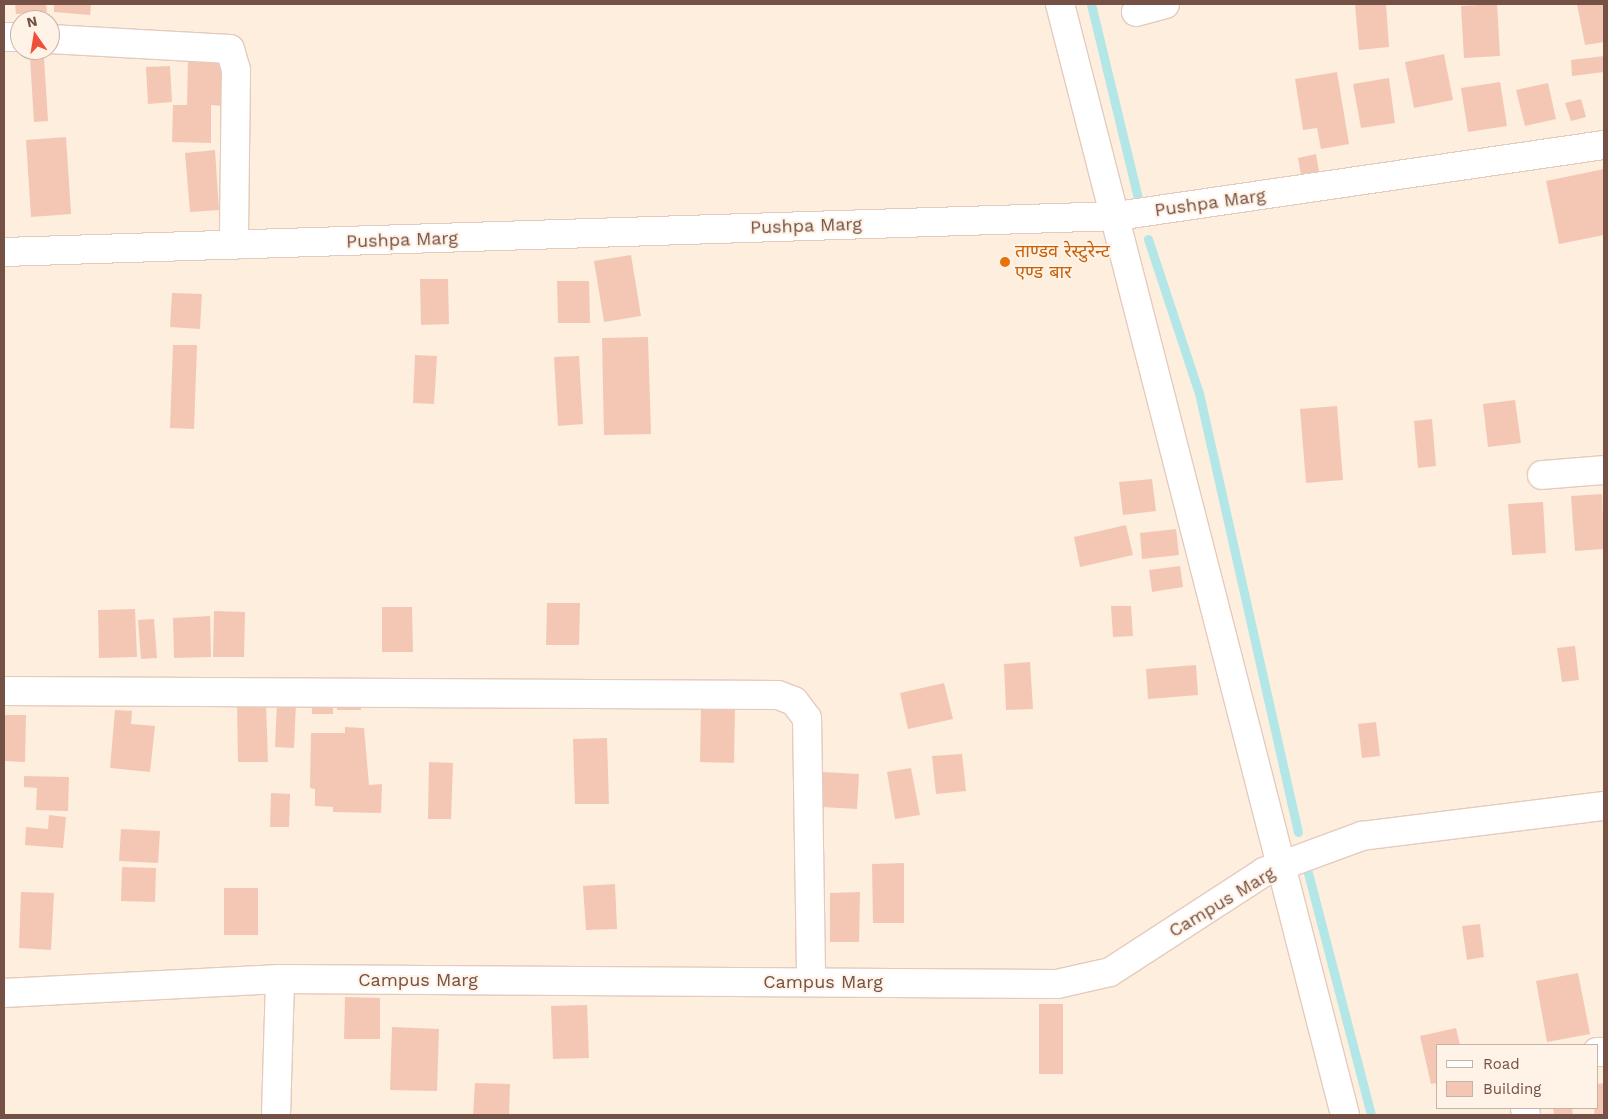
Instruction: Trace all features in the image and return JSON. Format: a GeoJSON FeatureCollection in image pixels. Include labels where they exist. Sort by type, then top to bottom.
{"type":"FeatureCollection","features":[{"type":"Feature","properties":{"kind":"street"},"geometry":{"type":"LineString","coordinates":[[1060,4],[1117,216],[1345,1115]]}},
{"type":"Feature","properties":{"kind":"street"},"geometry":{"type":"LineString","coordinates":[[1136,12],[1165,4]]}},
{"type":"Feature","properties":{"kind":"street"},"geometry":{"type":"LineString","coordinates":[[60,40],[230,49],[236,70],[234,245]]}},
{"type":"Feature","properties":{"kind":"street","name":"Pushpa Marg"},"geometry":{"type":"LineString","coordinates":[[4,252],[1117,216],[1604,145]]}},
{"type":"Feature","properties":{"kind":"street"},"geometry":{"type":"LineString","coordinates":[[1542,475],[1604,470]]}},
{"type":"Feature","properties":{"kind":"street"},"geometry":{"type":"LineString","coordinates":[[4,691],[778,695],[794,701],[808,718],[812,982]]}},
{"type":"Feature","properties":{"kind":"street","name":"Campus Marg"},"geometry":{"type":"LineString","coordinates":[[4,993],[280,979],[812,982],[1083,980],[1110,972],[1264,872],[1362,836],[1604,806]]}},
{"type":"Feature","properties":{"kind":"street"},"geometry":{"type":"LineString","coordinates":[[276,1115],[280,979]]}},
{"type":"Feature","properties":{"kind":"building"},"geometry":{"type":"Polygon","coordinates":[[[15,4],[46,4],[47,10],[16,10],[15,4]]]}},
{"type":"Feature","properties":{"kind":"building"},"geometry":{"type":"Polygon","coordinates":[[[54,4],[91,4],[90,15],[60,12],[60,10],[54,10],[54,4]]]}},
{"type":"Feature","properties":{"kind":"building"},"geometry":{"type":"Polygon","coordinates":[[[1355,4],[1386,4],[1389,47],[1359,50],[1355,4]]]}},
{"type":"Feature","properties":{"kind":"building"},"geometry":{"type":"Polygon","coordinates":[[[1497,4],[1500,56],[1464,58],[1461,6],[1497,4]]]}},
{"type":"Feature","properties":{"kind":"building"},"geometry":{"type":"Polygon","coordinates":[[[1577,4],[1604,4],[1604,42],[1585,45],[1577,4]]]}},
{"type":"Feature","properties":{"kind":"building"},"geometry":{"type":"Polygon","coordinates":[[[1444,54],[1453,100],[1414,108],[1405,62],[1444,54]]]}},
{"type":"Feature","properties":{"kind":"building"},"geometry":{"type":"Polygon","coordinates":[[[1604,56],[1604,72],[1572,76],[1571,60],[1604,56]]]}},
{"type":"Feature","properties":{"kind":"building"},"geometry":{"type":"Polygon","coordinates":[[[188,58],[224,59],[223,106],[211,105],[211,143],[172,142],[173,105],[187,105],[188,58]]]}},
{"type":"Feature","properties":{"kind":"building"},"geometry":{"type":"Polygon","coordinates":[[[30,60],[44,60],[48,121],[34,122],[30,60]]]}},
{"type":"Feature","properties":{"kind":"building"},"geometry":{"type":"Polygon","coordinates":[[[170,66],[172,102],[148,104],[146,67],[170,66]]]}},
{"type":"Feature","properties":{"kind":"building"},"geometry":{"type":"Polygon","coordinates":[[[1337,72],[1349,144],[1321,149],[1317,128],[1303,130],[1295,79],[1337,72]]]}},
{"type":"Feature","properties":{"kind":"building"},"geometry":{"type":"Polygon","coordinates":[[[1389,78],[1395,123],[1361,128],[1353,84],[1389,78]]]}},
{"type":"Feature","properties":{"kind":"building"},"geometry":{"type":"Polygon","coordinates":[[[1500,82],[1507,126],[1468,132],[1461,88],[1500,82]]]}},
{"type":"Feature","properties":{"kind":"building"},"geometry":{"type":"Polygon","coordinates":[[[1548,83],[1556,119],[1525,126],[1516,90],[1548,83]]]}},
{"type":"Feature","properties":{"kind":"building"},"geometry":{"type":"Polygon","coordinates":[[[1581,99],[1586,117],[1571,121],[1565,103],[1581,99]]]}},
{"type":"Feature","properties":{"kind":"building"},"geometry":{"type":"Polygon","coordinates":[[[66,137],[71,214],[31,217],[26,140],[66,137]]]}},
{"type":"Feature","properties":{"kind":"building"},"geometry":{"type":"Polygon","coordinates":[[[215,150],[219,210],[190,212],[185,153],[215,150]]]}},
{"type":"Feature","properties":{"kind":"building"},"geometry":{"type":"Polygon","coordinates":[[[1316,154],[1319,172],[1301,175],[1298,158],[1316,154]]]}},
{"type":"Feature","properties":{"kind":"building"},"geometry":{"type":"Polygon","coordinates":[[[1604,169],[1604,235],[1559,244],[1546,181],[1604,169]]]}},
{"type":"Feature","properties":{"kind":"building"},"geometry":{"type":"Polygon","coordinates":[[[631,255],[641,316],[604,322],[594,261],[631,255]]]}},
{"type":"Feature","properties":{"kind":"building"},"geometry":{"type":"Polygon","coordinates":[[[420,279],[448,279],[449,324],[421,325],[420,279]]]}},
{"type":"Feature","properties":{"kind":"building"},"geometry":{"type":"Polygon","coordinates":[[[557,281],[589,281],[590,323],[558,323],[557,281]]]}},
{"type":"Feature","properties":{"kind":"building"},"geometry":{"type":"Polygon","coordinates":[[[172,293],[202,294],[200,329],[170,327],[172,293]]]}},
{"type":"Feature","properties":{"kind":"building"},"geometry":{"type":"Polygon","coordinates":[[[648,337],[651,434],[604,435],[602,338],[648,337]]]}},
{"type":"Feature","properties":{"kind":"building"},"geometry":{"type":"Polygon","coordinates":[[[173,345],[197,345],[194,429],[170,428],[173,345]]]}},
{"type":"Feature","properties":{"kind":"building"},"geometry":{"type":"Polygon","coordinates":[[[415,355],[437,356],[434,404],[413,403],[415,355]]]}},
{"type":"Feature","properties":{"kind":"building"},"geometry":{"type":"Polygon","coordinates":[[[579,356],[583,424],[558,426],[554,357],[579,356]]]}},
{"type":"Feature","properties":{"kind":"building"},"geometry":{"type":"Polygon","coordinates":[[[1515,400],[1521,443],[1488,447],[1483,404],[1515,400]]]}},
{"type":"Feature","properties":{"kind":"building"},"geometry":{"type":"Polygon","coordinates":[[[1337,406],[1343,480],[1306,483],[1300,409],[1337,406]]]}},
{"type":"Feature","properties":{"kind":"building"},"geometry":{"type":"Polygon","coordinates":[[[1432,419],[1436,466],[1418,468],[1414,421],[1432,419]]]}},
{"type":"Feature","properties":{"kind":"building"},"geometry":{"type":"Polygon","coordinates":[[[1152,479],[1156,511],[1123,515],[1119,482],[1152,479]]]}},
{"type":"Feature","properties":{"kind":"building"},"geometry":{"type":"Polygon","coordinates":[[[1602,494],[1604,549],[1575,551],[1571,496],[1602,494]]]}},
{"type":"Feature","properties":{"kind":"building"},"geometry":{"type":"Polygon","coordinates":[[[1543,502],[1546,553],[1512,555],[1508,504],[1543,502]]]}},
{"type":"Feature","properties":{"kind":"building"},"geometry":{"type":"Polygon","coordinates":[[[1126,525],[1133,555],[1080,567],[1074,537],[1126,525]]]}},
{"type":"Feature","properties":{"kind":"building"},"geometry":{"type":"Polygon","coordinates":[[[1176,529],[1179,555],[1142,559],[1140,533],[1176,529]]]}},
{"type":"Feature","properties":{"kind":"building"},"geometry":{"type":"Polygon","coordinates":[[[1180,566],[1183,587],[1152,592],[1149,570],[1180,566]]]}},
{"type":"Feature","properties":{"kind":"building"},"geometry":{"type":"Polygon","coordinates":[[[547,603],[580,603],[579,645],[546,645],[547,603]]]}},
{"type":"Feature","properties":{"kind":"building"},"geometry":{"type":"Polygon","coordinates":[[[1111,606],[1131,606],[1133,636],[1113,637],[1111,606]]]}},
{"type":"Feature","properties":{"kind":"building"},"geometry":{"type":"Polygon","coordinates":[[[382,607],[412,607],[413,652],[382,652],[382,607]]]}},
{"type":"Feature","properties":{"kind":"building"},"geometry":{"type":"Polygon","coordinates":[[[135,609],[137,657],[99,658],[98,610],[135,609]]]}},
{"type":"Feature","properties":{"kind":"building"},"geometry":{"type":"Polygon","coordinates":[[[214,611],[245,612],[244,657],[213,657],[214,611]]]}},
{"type":"Feature","properties":{"kind":"building"},"geometry":{"type":"Polygon","coordinates":[[[210,616],[211,657],[174,658],[173,618],[210,616]]]}},
{"type":"Feature","properties":{"kind":"building"},"geometry":{"type":"Polygon","coordinates":[[[154,619],[157,658],[141,659],[138,620],[154,619]]]}},
{"type":"Feature","properties":{"kind":"building"},"geometry":{"type":"Polygon","coordinates":[[[1575,646],[1579,680],[1562,682],[1557,648],[1575,646]]]}},
{"type":"Feature","properties":{"kind":"building"},"geometry":{"type":"Polygon","coordinates":[[[1030,662],[1033,709],[1006,710],[1004,664],[1030,662]]]}},
{"type":"Feature","properties":{"kind":"building"},"geometry":{"type":"Polygon","coordinates":[[[1196,665],[1198,695],[1148,699],[1146,669],[1196,665]]]}},
{"type":"Feature","properties":{"kind":"building"},"geometry":{"type":"Polygon","coordinates":[[[944,683],[953,719],[908,729],[900,693],[944,683]]]}},
{"type":"Feature","properties":{"kind":"building"},"geometry":{"type":"Polygon","coordinates":[[[361,698],[361,710],[337,710],[337,699],[361,698]]]}},
{"type":"Feature","properties":{"kind":"building"},"geometry":{"type":"Polygon","coordinates":[[[277,702],[296,702],[294,748],[275,747],[277,702]]]}},
{"type":"Feature","properties":{"kind":"building"},"geometry":{"type":"Polygon","coordinates":[[[312,702],[333,702],[333,714],[312,714],[312,702]]]}},
{"type":"Feature","properties":{"kind":"building"},"geometry":{"type":"Polygon","coordinates":[[[266,703],[268,762],[238,762],[237,704],[266,703]]]}},
{"type":"Feature","properties":{"kind":"building"},"geometry":{"type":"Polygon","coordinates":[[[701,707],[735,708],[734,763],[700,762],[701,707]]]}},
{"type":"Feature","properties":{"kind":"building"},"geometry":{"type":"Polygon","coordinates":[[[115,710],[132,711],[131,724],[155,726],[150,772],[110,768],[115,710]]]}},
{"type":"Feature","properties":{"kind":"building"},"geometry":{"type":"Polygon","coordinates":[[[4,715],[26,715],[25,762],[4,761],[4,715]]]}},
{"type":"Feature","properties":{"kind":"building"},"geometry":{"type":"Polygon","coordinates":[[[1376,722],[1380,756],[1362,758],[1358,724],[1376,722]]]}},
{"type":"Feature","properties":{"kind":"building"},"geometry":{"type":"Polygon","coordinates":[[[345,727],[364,728],[369,785],[382,784],[381,813],[333,812],[333,807],[315,806],[315,789],[310,788],[311,733],[345,733],[345,727]]]}},
{"type":"Feature","properties":{"kind":"building"},"geometry":{"type":"Polygon","coordinates":[[[607,738],[609,804],[575,804],[573,739],[607,738]]]}},
{"type":"Feature","properties":{"kind":"building"},"geometry":{"type":"Polygon","coordinates":[[[962,754],[966,791],[936,794],[932,756],[962,754]]]}},
{"type":"Feature","properties":{"kind":"building"},"geometry":{"type":"Polygon","coordinates":[[[429,762],[453,763],[451,819],[428,819],[429,762]]]}},
{"type":"Feature","properties":{"kind":"building"},"geometry":{"type":"Polygon","coordinates":[[[911,768],[920,815],[895,819],[887,772],[911,768]]]}},
{"type":"Feature","properties":{"kind":"building"},"geometry":{"type":"Polygon","coordinates":[[[823,772],[859,774],[857,809],[822,807],[823,772]]]}},
{"type":"Feature","properties":{"kind":"building"},"geometry":{"type":"Polygon","coordinates":[[[24,776],[69,777],[68,811],[36,810],[37,788],[24,787],[24,776]]]}},
{"type":"Feature","properties":{"kind":"building"},"geometry":{"type":"Polygon","coordinates":[[[271,793],[290,794],[289,827],[270,827],[271,793]]]}},
{"type":"Feature","properties":{"kind":"building"},"geometry":{"type":"Polygon","coordinates":[[[49,815],[66,817],[63,848],[25,845],[26,827],[48,829],[49,815]]]}},
{"type":"Feature","properties":{"kind":"building"},"geometry":{"type":"Polygon","coordinates":[[[121,829],[160,831],[158,863],[119,861],[121,829]]]}},
{"type":"Feature","properties":{"kind":"building"},"geometry":{"type":"Polygon","coordinates":[[[904,863],[904,923],[873,923],[872,864],[904,863]]]}},
{"type":"Feature","properties":{"kind":"building"},"geometry":{"type":"Polygon","coordinates":[[[122,867],[156,868],[155,902],[121,901],[122,867]]]}},
{"type":"Feature","properties":{"kind":"building"},"geometry":{"type":"Polygon","coordinates":[[[615,884],[617,929],[586,930],[583,886],[615,884]]]}},
{"type":"Feature","properties":{"kind":"building"},"geometry":{"type":"Polygon","coordinates":[[[224,888],[258,888],[258,935],[224,935],[224,888]]]}},
{"type":"Feature","properties":{"kind":"building"},"geometry":{"type":"Polygon","coordinates":[[[21,892],[54,893],[51,950],[19,948],[21,892]]]}},
{"type":"Feature","properties":{"kind":"building"},"geometry":{"type":"Polygon","coordinates":[[[860,892],[859,942],[830,942],[830,893],[860,892]]]}},
{"type":"Feature","properties":{"kind":"building"},"geometry":{"type":"Polygon","coordinates":[[[1480,924],[1484,957],[1467,960],[1462,926],[1480,924]]]}},
{"type":"Feature","properties":{"kind":"building"},"geometry":{"type":"Polygon","coordinates":[[[1578,973],[1590,1034],[1547,1042],[1536,981],[1578,973]]]}},
{"type":"Feature","properties":{"kind":"building"},"geometry":{"type":"Polygon","coordinates":[[[345,997],[380,998],[380,1039],[344,1039],[345,997]]]}},
{"type":"Feature","properties":{"kind":"building"},"geometry":{"type":"Polygon","coordinates":[[[1039,1004],[1063,1004],[1063,1074],[1039,1074],[1039,1004]]]}},
{"type":"Feature","properties":{"kind":"building"},"geometry":{"type":"Polygon","coordinates":[[[587,1005],[589,1058],[553,1059],[551,1006],[587,1005]]]}},
{"type":"Feature","properties":{"kind":"building"},"geometry":{"type":"Polygon","coordinates":[[[392,1027],[439,1029],[437,1091],[390,1090],[392,1027]]]}},
{"type":"Feature","properties":{"kind":"building"},"geometry":{"type":"Polygon","coordinates":[[[1456,1028],[1460,1044],[1436,1044],[1436,1083],[1431,1084],[1420,1036],[1456,1028]]]}},
{"type":"Feature","properties":{"kind":"building"},"geometry":{"type":"Polygon","coordinates":[[[475,1083],[510,1084],[509,1115],[473,1115],[475,1083]]]}},
{"type":"Feature","properties":{"kind":"building"},"geometry":{"type":"Polygon","coordinates":[[[1604,1083],[1604,1115],[1594,1115],[1595,1109],[1598,1109],[1598,1084],[1604,1083]]]}},
{"type":"Feature","properties":{"kind":"building"},"geometry":{"type":"Polygon","coordinates":[[[1553,1109],[1572,1109],[1573,1115],[1554,1115],[1553,1109]]]}},
{"type":"Feature","properties":{"kind":"waterway"},"geometry":{"type":"LineString","coordinates":[[1091,4],[1138,198]]}},
{"type":"Feature","properties":{"kind":"waterway"},"geometry":{"type":"LineString","coordinates":[[1148,239],[1199,393],[1298,832]]}},
{"type":"Feature","properties":{"kind":"waterway"},"geometry":{"type":"LineString","coordinates":[[1307,869],[1371,1115]]}},
{"type":"Feature","properties":{"kind":"place","name":"ताण्डव रेस्टुरेन्ट एण्ड बार"},"geometry":{"type":"Point","coordinates":[1005,262]}}]}
